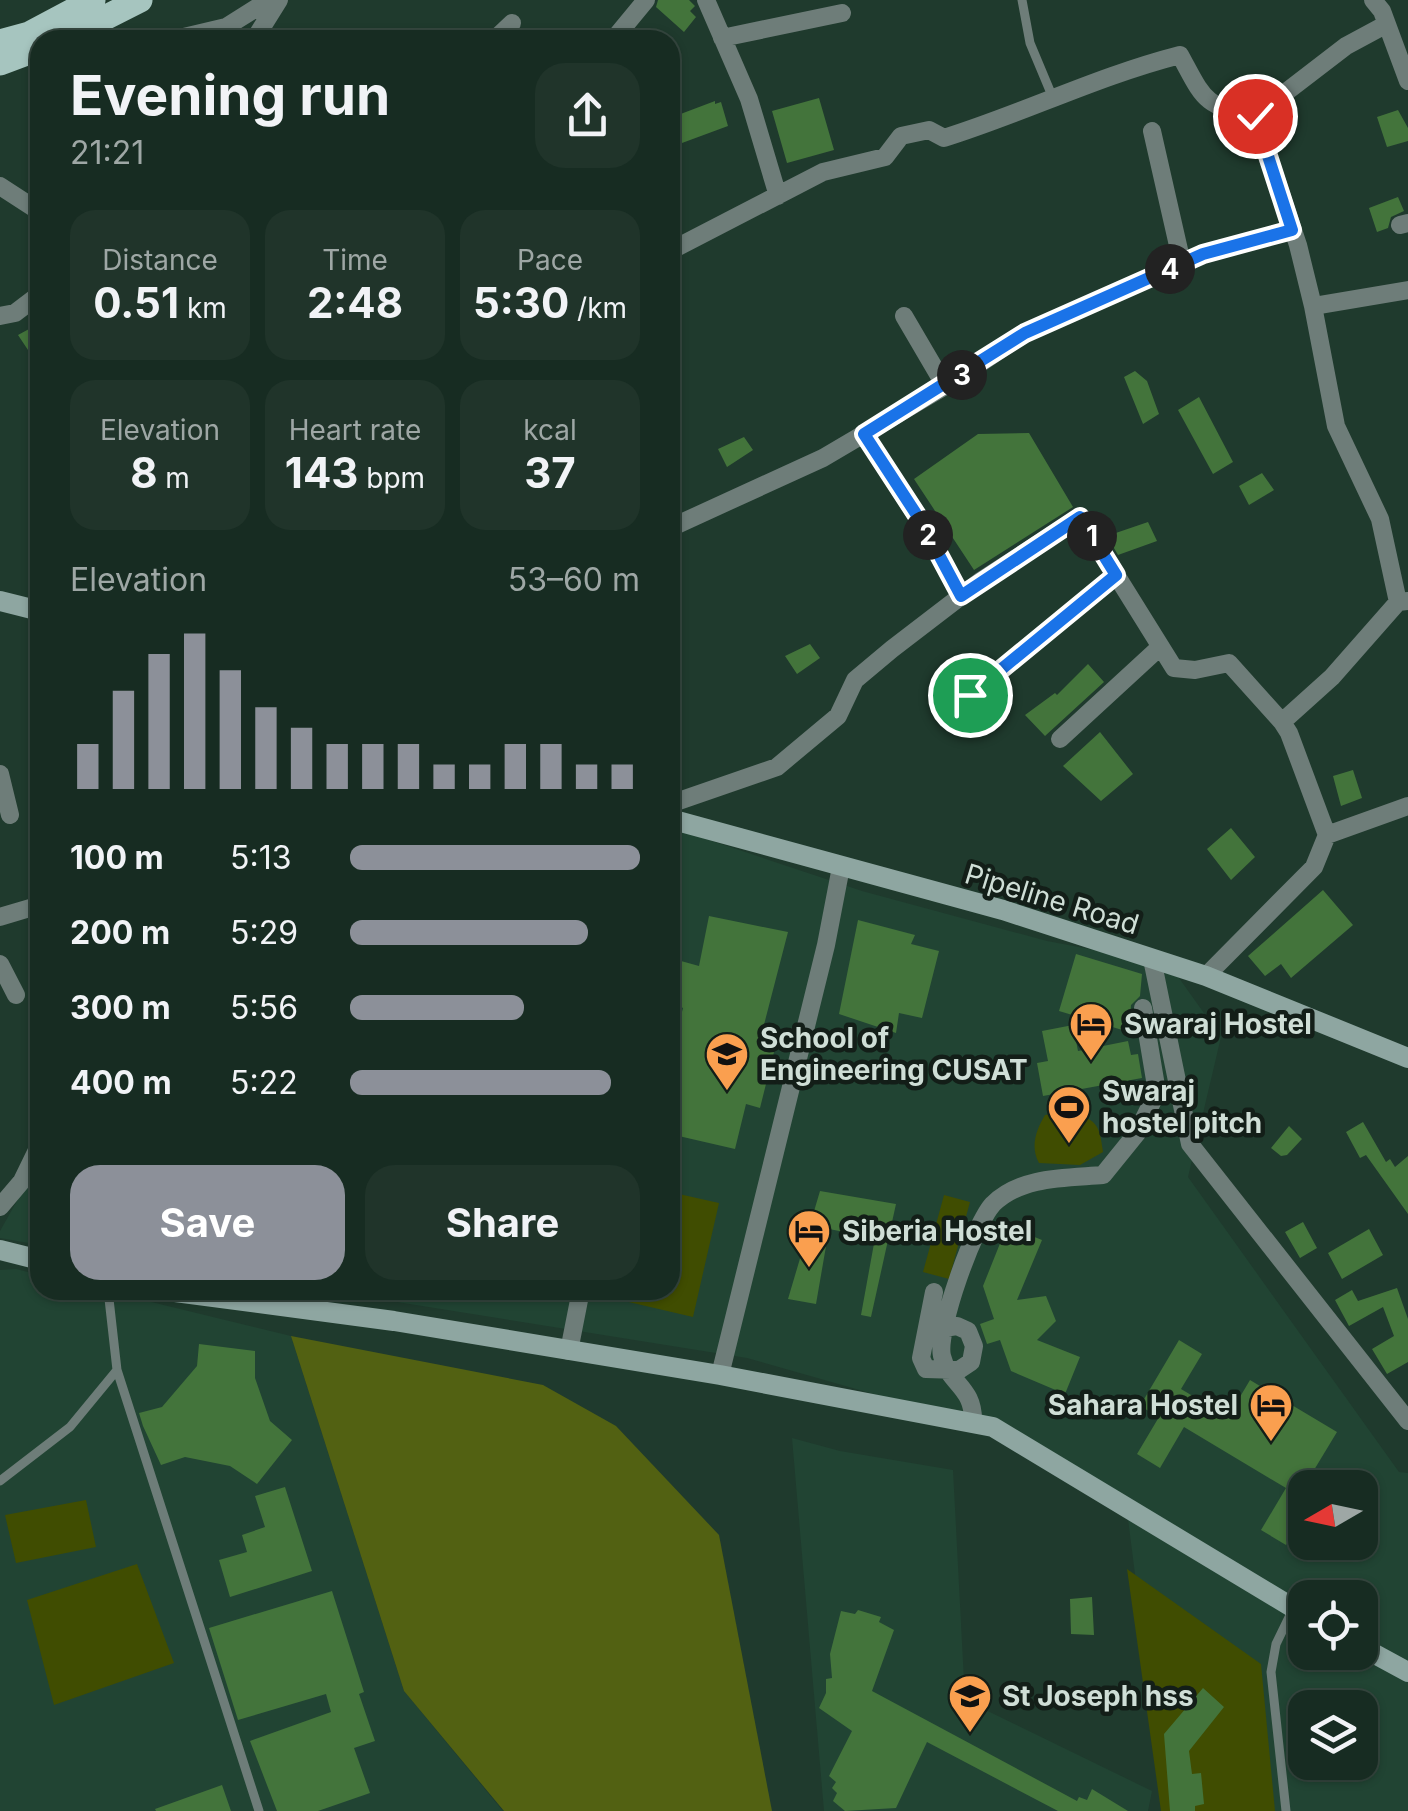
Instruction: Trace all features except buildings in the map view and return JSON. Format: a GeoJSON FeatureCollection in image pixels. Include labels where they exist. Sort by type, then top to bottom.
{"type":"FeatureCollection","features":[{"type":"Feature","properties":{"kind":"main road"},"geometry":{"type":"LineString","coordinates":[[37,30],[93,0]]}},
{"type":"Feature","properties":{"kind":"main road"},"geometry":{"type":"LineString","coordinates":[[89,30],[140,0]]}},
{"type":"Feature","properties":{"kind":"main road"},"geometry":{"type":"LineString","coordinates":[[0,42],[30,33]]}},
{"type":"Feature","properties":{"kind":"main road"},"geometry":{"type":"LineString","coordinates":[[0,64],[30,52]]}},
{"type":"Feature","properties":{"kind":"street"},"geometry":{"type":"LineString","coordinates":[[210,30],[226,26],[269,0]]}},
{"type":"Feature","properties":{"kind":"street"},"geometry":{"type":"LineString","coordinates":[[260,30],[280,0]]}},
{"type":"Feature","properties":{"kind":"street"},"geometry":{"type":"LineString","coordinates":[[622,30],[646,0]]}},
{"type":"Feature","properties":{"kind":"street"},"geometry":{"type":"LineString","coordinates":[[706,0],[750,100],[778,196]]}},
{"type":"Feature","properties":{"kind":"street"},"geometry":{"type":"LineString","coordinates":[[1373,0],[1382,11],[1408,81]]}},
{"type":"Feature","properties":{"kind":"street"},"geometry":{"type":"LineString","coordinates":[[722,38],[842,13]]}},
{"type":"Feature","properties":{"kind":"street"},"geometry":{"type":"LineString","coordinates":[[505,30],[512,23]]}},
{"type":"Feature","properties":{"kind":"street"},"geometry":{"type":"LineString","coordinates":[[680,245],[822,172],[885,157],[901,136],[929,130],[944,138],[1122,70],[1180,55],[1204,100],[1255,116],[1346,46],[1386,25]]}},
{"type":"Feature","properties":{"kind":"street"},"geometry":{"type":"LineString","coordinates":[[1255,116],[1312,306],[1336,426],[1380,519],[1403,601],[1332,677],[1282,722]]}},
{"type":"Feature","properties":{"kind":"street"},"geometry":{"type":"LineString","coordinates":[[1152,131],[1182,264]]}},
{"type":"Feature","properties":{"kind":"street"},"geometry":{"type":"LineString","coordinates":[[0,186],[30,206]]}},
{"type":"Feature","properties":{"kind":"street"},"geometry":{"type":"LineString","coordinates":[[680,523],[823,458],[1025,333],[1182,264],[1292,230]]}},
{"type":"Feature","properties":{"kind":"street"},"geometry":{"type":"LineString","coordinates":[[1312,306],[1408,290]]}},
{"type":"Feature","properties":{"kind":"street"},"geometry":{"type":"LineString","coordinates":[[0,316],[15,314],[30,302]]}},
{"type":"Feature","properties":{"kind":"street"},"geometry":{"type":"LineString","coordinates":[[904,316],[945,386]]}},
{"type":"Feature","properties":{"kind":"street"},"geometry":{"type":"LineString","coordinates":[[864,434],[922,523],[961,596]]}},
{"type":"Feature","properties":{"kind":"street"},"geometry":{"type":"LineString","coordinates":[[680,801],[777,767],[838,716],[855,680],[961,596],[1080,517],[1174,668],[1195,670],[1229,663],[1282,722],[1326,835],[1314,866],[1206,976]]}},
{"type":"Feature","properties":{"kind":"street"},"geometry":{"type":"LineString","coordinates":[[970,695],[1116,575]]}},
{"type":"Feature","properties":{"kind":"street"},"geometry":{"type":"LineString","coordinates":[[0,601],[30,608]]}},
{"type":"Feature","properties":{"kind":"street"},"geometry":{"type":"LineString","coordinates":[[1060,738],[1160,647]]}},
{"type":"Feature","properties":{"kind":"street"},"geometry":{"type":"LineString","coordinates":[[0,774],[10,814]]}},
{"type":"Feature","properties":{"kind":"street"},"geometry":{"type":"LineString","coordinates":[[1326,835],[1408,806]]}},
{"type":"Feature","properties":{"kind":"street","name":"Pipeline Road"},"geometry":{"type":"LineString","coordinates":[[680,822],[1003,910],[1206,976],[1408,1058]]}},
{"type":"Feature","properties":{"kind":"street"},"geometry":{"type":"LineString","coordinates":[[720,1374],[826,945],[841,867]]}},
{"type":"Feature","properties":{"kind":"street"},"geometry":{"type":"LineString","coordinates":[[0,917],[30,908]]}},
{"type":"Feature","properties":{"kind":"street"},"geometry":{"type":"LineString","coordinates":[[1152,959],[1190,1144],[1408,1421]]}},
{"type":"Feature","properties":{"kind":"street"},"geometry":{"type":"LineString","coordinates":[[0,964],[16,995]]}},
{"type":"Feature","properties":{"kind":"street"},"geometry":{"type":"LineString","coordinates":[[974,1422],[970,1394],[949,1371],[942,1356],[944,1328],[956,1280],[993,1204],[1036,1180],[1103,1175],[1137,1134],[1156,1092],[1143,1008]]}},
{"type":"Feature","properties":{"kind":"street"},"geometry":{"type":"LineString","coordinates":[[0,1207],[30,1165]]}},
{"type":"Feature","properties":{"kind":"street"},"geometry":{"type":"LineString","coordinates":[[0,1250],[30,1258]]}},
{"type":"Feature","properties":{"kind":"street"},"geometry":{"type":"LineString","coordinates":[[934,1292],[921,1358],[926,1369],[949,1371],[971,1362],[974,1346],[968,1331],[957,1326],[944,1328]]}},
{"type":"Feature","properties":{"kind":"street"},"geometry":{"type":"LineString","coordinates":[[237,1300],[720,1374],[974,1422],[992,1428],[1288,1605]]}},
{"type":"Feature","properties":{"kind":"street"},"geometry":{"type":"LineString","coordinates":[[569,1351],[579,1300]]}},
{"type":"Feature","properties":{"kind":"street"},"geometry":{"type":"LineString","coordinates":[[1378,1656],[1408,1672]]}},
{"type":"Feature","properties":{"kind":"lane"},"geometry":{"type":"LineString","coordinates":[[1022,0],[1030,43],[1052,98]]}},
{"type":"Feature","properties":{"kind":"lane"},"geometry":{"type":"LineString","coordinates":[[109,1300],[116,1370],[259,1811]]}},
{"type":"Feature","properties":{"kind":"lane"},"geometry":{"type":"LineString","coordinates":[[0,1480],[70,1426],[116,1370]]}},
{"type":"Feature","properties":{"kind":"lane"},"geometry":{"type":"LineString","coordinates":[[1286,1811],[1271,1672],[1276,1644],[1288,1627]]}},
{"type":"Feature","properties":{"kind":"shaded area"},"geometry":{"type":"Polygon","coordinates":[[[680,830],[862,891],[1047,941],[1169,964],[1221,1037],[1188,1177],[1399,1472],[1408,1473],[1408,1811],[1165,1811],[1127,1511],[986,1426],[747,1358],[384,1300],[680,1300],[680,830]]]}},
{"type":"Feature","properties":{"kind":"shaded area"},"geometry":{"type":"Polygon","coordinates":[[[30,1178],[30,1243],[0,1238],[0,1231],[30,1178]]]}},
{"type":"Feature","properties":{"kind":"shaded area"},"geometry":{"type":"Polygon","coordinates":[[[0,1270],[30,1272],[30,1300],[143,1300],[291,1336],[404,1691],[503,1811],[0,1811],[0,1270]]]}},
{"type":"Feature","properties":{"kind":"shaded area"},"geometry":{"type":"Polygon","coordinates":[[[792,1438],[840,1451],[953,1470],[965,1700],[1152,1791],[1148,1811],[824,1811],[792,1438]]]}},
{"type":"Feature","properties":{"kind":"green space","name":"Swaraj hostel pitch"},"geometry":{"type":"Polygon","coordinates":[[[1069,1111],[1095,1124],[1103,1152],[1080,1165],[1039,1163],[1035,1139],[1045,1115],[1069,1111]]]}},
{"type":"Feature","properties":{"kind":"green space"},"geometry":{"type":"Polygon","coordinates":[[[680,1194],[719,1203],[693,1317],[620,1300],[680,1300],[680,1194]]]}},
{"type":"Feature","properties":{"kind":"green space"},"geometry":{"type":"Polygon","coordinates":[[[944,1195],[970,1202],[949,1279],[923,1272],[944,1195]]]}},
{"type":"Feature","properties":{"kind":"green space"},"geometry":{"type":"Polygon","coordinates":[[[291,1336],[543,1385],[616,1426],[719,1535],[772,1811],[504,1811],[404,1691],[291,1336]]]}},
{"type":"Feature","properties":{"kind":"green space"},"geometry":{"type":"Polygon","coordinates":[[[86,1500],[96,1547],[16,1563],[5,1515],[86,1500]]]}},
{"type":"Feature","properties":{"kind":"green space"},"geometry":{"type":"Polygon","coordinates":[[[137,1564],[174,1663],[54,1705],[27,1600],[137,1564]]]}},
{"type":"Feature","properties":{"kind":"green space"},"geometry":{"type":"Polygon","coordinates":[[[1127,1569],[1261,1664],[1275,1811],[1161,1811],[1127,1569]]]}},
{"type":"Feature","properties":{"kind":"place","name":"Swaraj Hostel"},"geometry":{"type":"Point","coordinates":[1091,1062]}},
{"type":"Feature","properties":{"kind":"place","name":"School of Engineering CUSAT"},"geometry":{"type":"Point","coordinates":[727,1092]}},
{"type":"Feature","properties":{"kind":"place","name":"Swaraj hostel pitch"},"geometry":{"type":"Point","coordinates":[1069,1145]}},
{"type":"Feature","properties":{"kind":"place","name":"Siberia Hostel"},"geometry":{"type":"Point","coordinates":[809,1269]}},
{"type":"Feature","properties":{"kind":"place","name":"Sahara Hostel"},"geometry":{"type":"Point","coordinates":[1271,1443]}},
{"type":"Feature","properties":{"kind":"place","name":"St Joseph hss"},"geometry":{"type":"Point","coordinates":[970,1734]}},
{"type":"Feature","properties":{"kind":"route"},"geometry":{"type":"LineString","coordinates":[[970,695],[1116,575],[1080,517],[961,596],[922,523],[864,434],[1025,333],[1203,254],[1292,230],[1255,116]]}}]}
